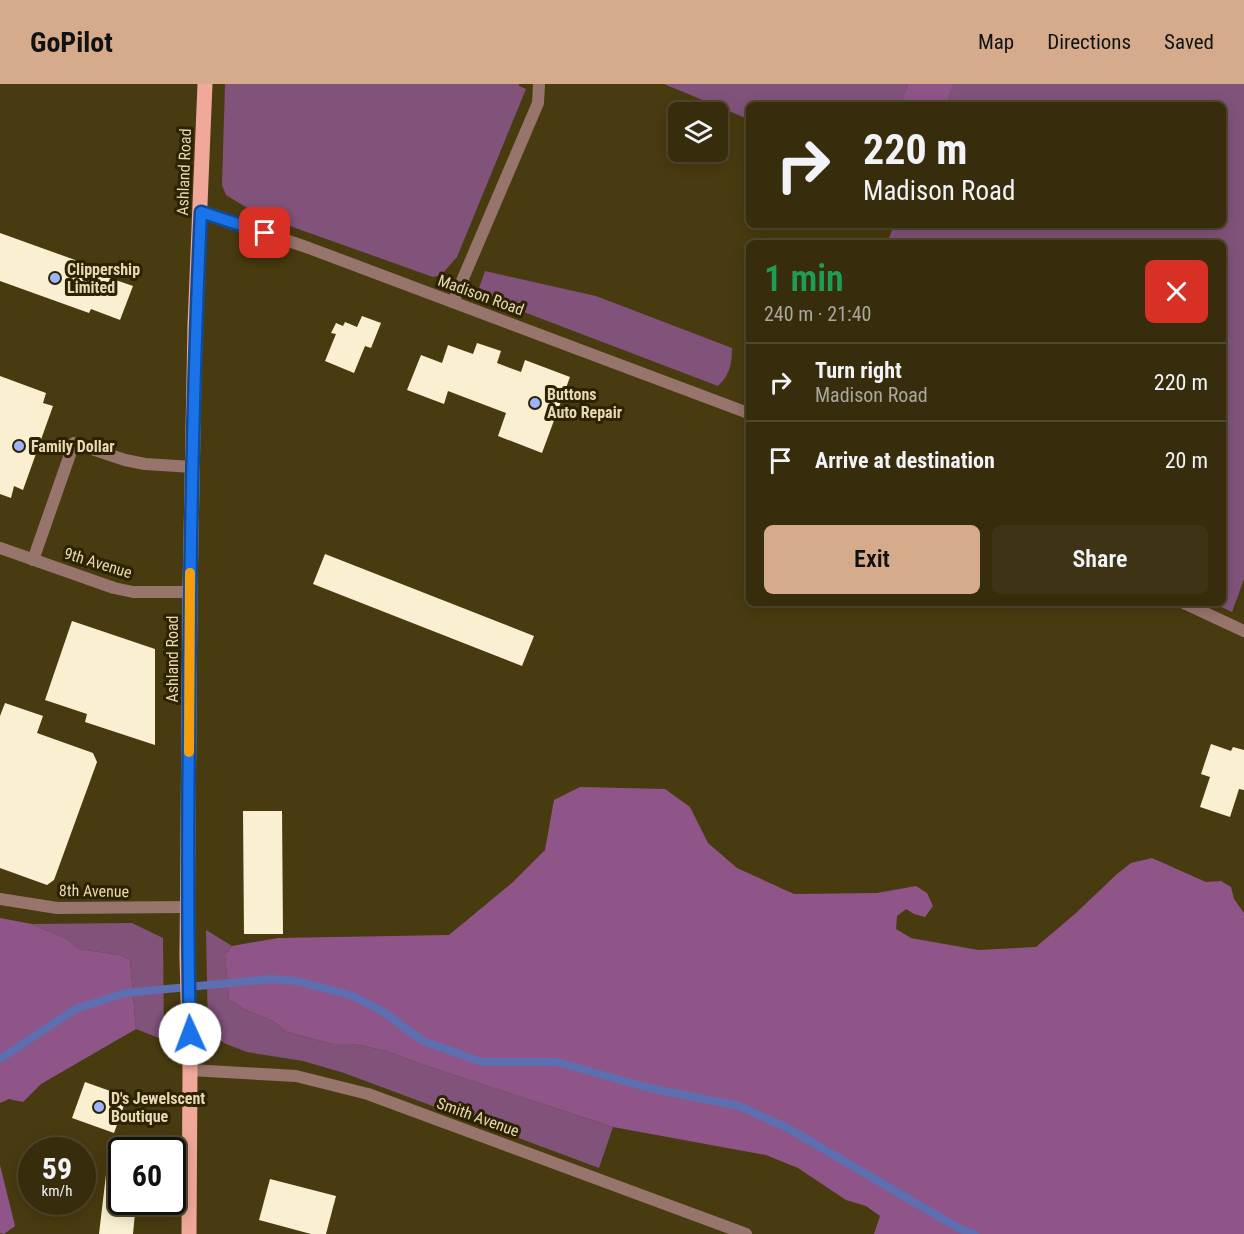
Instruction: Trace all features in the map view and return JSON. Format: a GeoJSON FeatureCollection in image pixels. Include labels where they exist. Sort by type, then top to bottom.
{"type":"FeatureCollection","features":[{"type":"Feature","properties":{"kind":"main road","name":"Ashland Road"},"geometry":{"type":"LineString","coordinates":[[189,1234],[190,592],[195,325],[205,84]]}},
{"type":"Feature","properties":{"kind":"street"},"geometry":{"type":"LineString","coordinates":[[453,302],[538,103],[539,84]]}},
{"type":"Feature","properties":{"kind":"street","name":"Madison Road"},"geometry":{"type":"LineString","coordinates":[[201,212],[309,248],[746,412]]}},
{"type":"Feature","properties":{"kind":"street"},"geometry":{"type":"LineString","coordinates":[[33,560],[74,443],[125,460],[145,464],[193,467]]}},
{"type":"Feature","properties":{"kind":"street","name":"9th Avenue"},"geometry":{"type":"LineString","coordinates":[[0,548],[114,588],[133,592],[190,592]]}},
{"type":"Feature","properties":{"kind":"street"},"geometry":{"type":"LineString","coordinates":[[1190,606],[1244,631]]}},
{"type":"Feature","properties":{"kind":"street","name":"8th Avenue"},"geometry":{"type":"LineString","coordinates":[[0,899],[57,908],[188,907]]}},
{"type":"Feature","properties":{"kind":"street","name":"Smith Avenue"},"geometry":{"type":"LineString","coordinates":[[190,1070],[296,1076],[368,1094],[746,1234]]}},
{"type":"Feature","properties":{"kind":"shaded area"},"geometry":{"type":"Polygon","coordinates":[[[225,84],[519,84],[526,89],[457,257],[441,275],[433,277],[259,215],[226,195],[222,185],[225,84]]]}},
{"type":"Feature","properties":{"kind":"shaded area"},"geometry":{"type":"Polygon","coordinates":[[[664,84],[908,84],[901,102],[746,102],[746,118],[728,111],[728,102],[707,102],[664,84]]]}},
{"type":"Feature","properties":{"kind":"shaded area"},"geometry":{"type":"Polygon","coordinates":[[[908,84],[954,84],[947,102],[901,102],[908,84]]]}},
{"type":"Feature","properties":{"kind":"shaded area"},"geometry":{"type":"Polygon","coordinates":[[[954,84],[1244,84],[1244,579],[1232,612],[1219,606],[1226,606],[1226,240],[888,240],[893,228],[1226,228],[1226,102],[947,102],[954,84]]]}},
{"type":"Feature","properties":{"kind":"shaded area"},"geometry":{"type":"Polygon","coordinates":[[[485,271],[596,296],[732,348],[728,373],[718,386],[482,296],[479,288],[485,271]]]}},
{"type":"Feature","properties":{"kind":"shaded area"},"geometry":{"type":"Polygon","coordinates":[[[580,787],[665,789],[690,807],[708,843],[737,868],[794,894],[877,893],[916,886],[927,893],[933,906],[925,917],[906,909],[897,916],[896,929],[911,938],[978,950],[1036,947],[1131,863],[1152,858],[1206,882],[1221,881],[1231,887],[1234,899],[1244,913],[1244,1234],[874,1234],[880,1216],[866,1206],[846,1200],[798,1168],[766,1155],[613,1127],[383,1050],[353,1044],[332,1044],[287,1032],[273,1021],[244,1009],[229,999],[225,955],[232,946],[278,938],[449,935],[513,882],[545,850],[554,800],[580,787]]]}},
{"type":"Feature","properties":{"kind":"shaded area"},"geometry":{"type":"Polygon","coordinates":[[[0,918],[32,924],[67,939],[79,949],[120,955],[130,960],[136,1029],[41,1084],[23,1102],[9,1099],[0,1103],[0,918]]]}},
{"type":"Feature","properties":{"kind":"shaded area"},"geometry":{"type":"Polygon","coordinates":[[[132,923],[163,938],[164,1040],[136,1029],[130,960],[120,955],[79,949],[67,939],[32,924],[132,923]]]}},
{"type":"Feature","properties":{"kind":"shaded area"},"geometry":{"type":"Polygon","coordinates":[[[206,930],[232,946],[225,955],[229,999],[244,1009],[273,1021],[287,1032],[332,1044],[353,1044],[383,1050],[613,1127],[599,1168],[344,1073],[303,1061],[247,1052],[226,1044],[208,1033],[206,930]]]}},
{"type":"Feature","properties":{"kind":"shaded area"},"geometry":{"type":"Polygon","coordinates":[[[0,1165],[15,1226],[4,1234],[0,1233],[0,1165]]]}},
{"type":"Feature","properties":{"kind":"building","name":"Clippership Limited"},"geometry":{"type":"Polygon","coordinates":[[[0,233],[103,270],[101,275],[133,286],[120,320],[91,309],[89,313],[0,281],[0,233]]]}},
{"type":"Feature","properties":{"kind":"building"},"geometry":{"type":"Polygon","coordinates":[[[362,316],[381,323],[371,348],[365,346],[354,373],[325,361],[336,334],[331,333],[336,323],[343,326],[345,322],[357,327],[362,316]]]}},
{"type":"Feature","properties":{"kind":"building"},"geometry":{"type":"Polygon","coordinates":[[[477,343],[501,351],[497,363],[521,372],[525,360],[570,377],[542,453],[498,436],[506,413],[448,391],[444,404],[407,390],[421,355],[442,363],[448,345],[473,354],[477,343]]]}},
{"type":"Feature","properties":{"kind":"building","name":"Family Dollar"},"geometry":{"type":"Polygon","coordinates":[[[0,376],[46,393],[43,403],[53,406],[23,490],[14,486],[11,498],[0,494],[0,376]]]}},
{"type":"Feature","properties":{"kind":"building"},"geometry":{"type":"Polygon","coordinates":[[[325,554],[534,636],[522,666],[313,584],[325,554]]]}},
{"type":"Feature","properties":{"kind":"building"},"geometry":{"type":"Polygon","coordinates":[[[72,621],[155,649],[155,745],[85,722],[87,714],[45,700],[72,621]]]}},
{"type":"Feature","properties":{"kind":"building"},"geometry":{"type":"Polygon","coordinates":[[[5,703],[43,716],[37,733],[93,753],[97,762],[54,880],[47,885],[0,868],[0,716],[5,703]]]}},
{"type":"Feature","properties":{"kind":"building"},"geometry":{"type":"Polygon","coordinates":[[[1211,744],[1231,751],[1233,747],[1244,750],[1244,790],[1239,789],[1230,817],[1200,807],[1210,777],[1201,774],[1211,744]]]}},
{"type":"Feature","properties":{"kind":"building"},"geometry":{"type":"Polygon","coordinates":[[[243,811],[282,811],[283,934],[244,934],[243,811]]]}},
{"type":"Feature","properties":{"kind":"building","name":"D's Jewelscent Boutique"},"geometry":{"type":"Polygon","coordinates":[[[85,1082],[127,1097],[114,1133],[72,1118],[85,1082]]]}},
{"type":"Feature","properties":{"kind":"building"},"geometry":{"type":"Polygon","coordinates":[[[107,1166],[108,1215],[135,1215],[133,1234],[99,1234],[107,1166]]]}},
{"type":"Feature","properties":{"kind":"building"},"geometry":{"type":"Polygon","coordinates":[[[270,1179],[336,1196],[326,1234],[311,1234],[259,1220],[270,1179]]]}},
{"type":"Feature","properties":{"kind":"waterway"},"geometry":{"type":"LineString","coordinates":[[0,1059],[75,1009],[125,993],[271,979],[297,981],[353,996],[382,1011],[423,1041],[482,1062],[557,1062],[649,1088],[739,1106],[786,1127],[960,1229],[975,1234]]}},
{"type":"Feature","properties":{"kind":"slow traffic"},"geometry":{"type":"LineString","coordinates":[[189,752],[190,573]]}},
{"type":"Feature","properties":{"kind":"place","name":"Clippership Limited"},"geometry":{"type":"Point","coordinates":[55,278]}},
{"type":"Feature","properties":{"kind":"place","name":"Buttons Auto Repair"},"geometry":{"type":"Point","coordinates":[535,403]}},
{"type":"Feature","properties":{"kind":"place","name":"Family Dollar"},"geometry":{"type":"Point","coordinates":[19,446]}},
{"type":"Feature","properties":{"kind":"place","name":"D's Jewelscent Boutique"},"geometry":{"type":"Point","coordinates":[99,1107]}},
{"type":"Feature","properties":{"kind":"route"},"geometry":{"type":"LineString","coordinates":[[190,1034],[188,957],[190,592],[195,325],[201,212],[265,233]]}}]}
